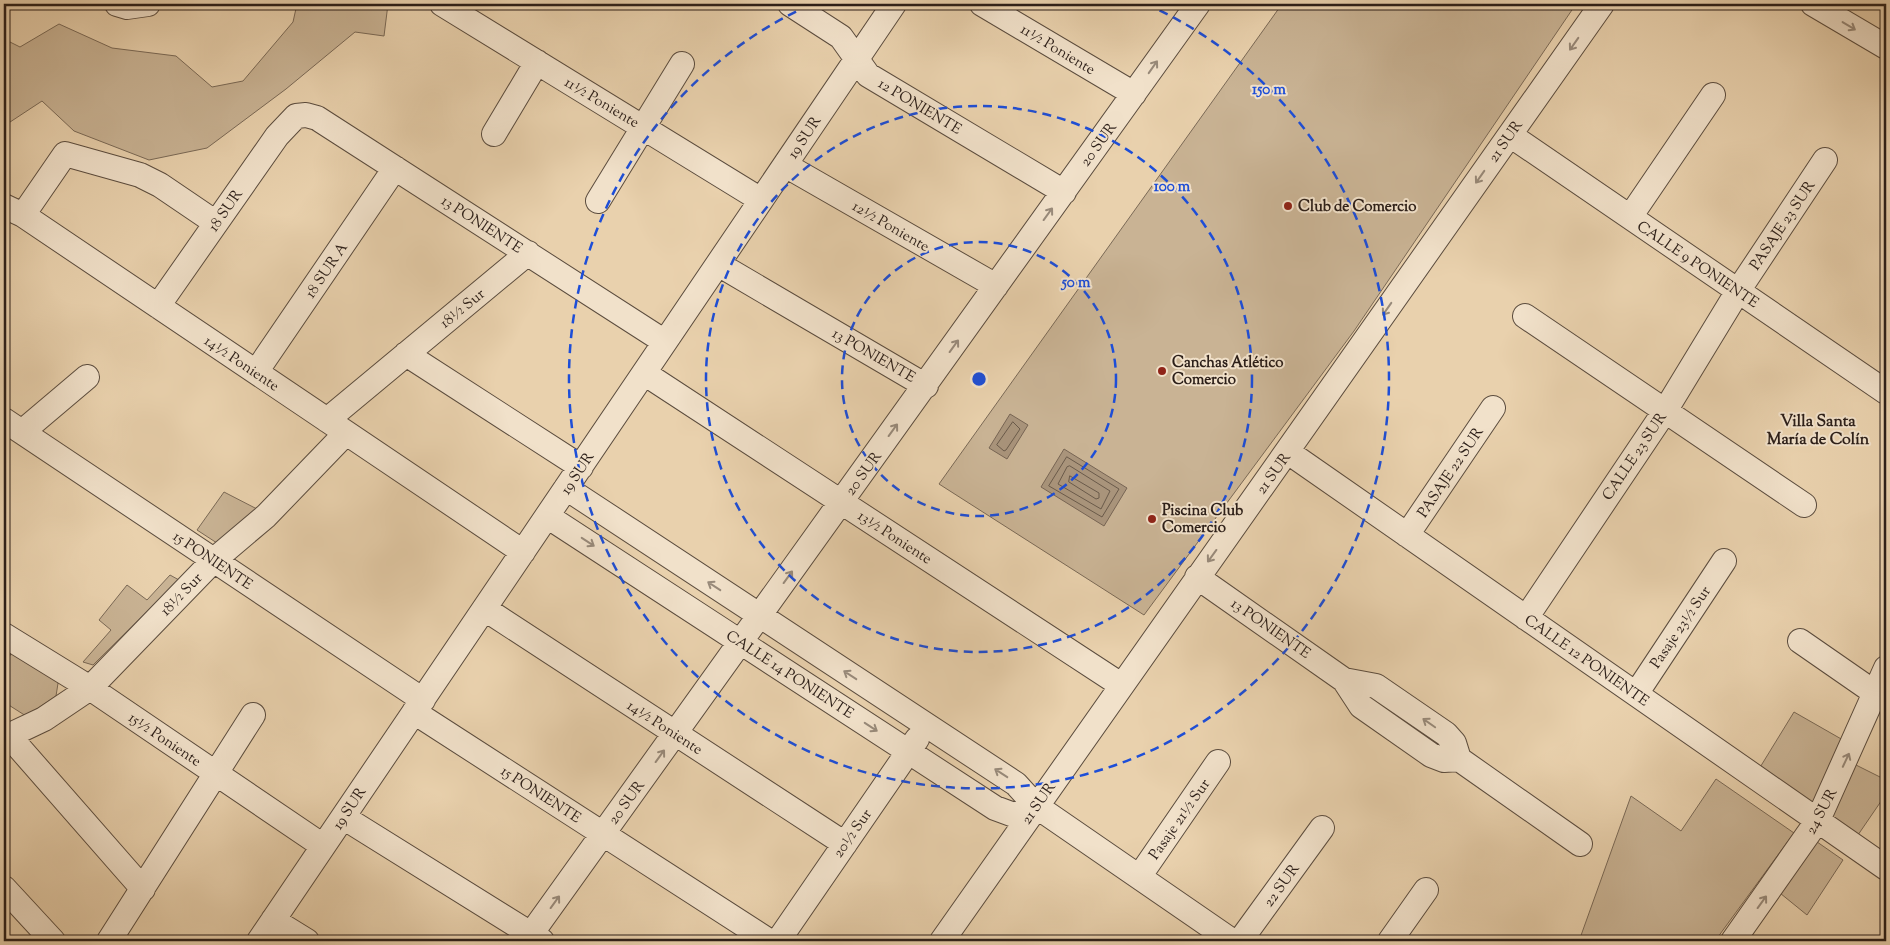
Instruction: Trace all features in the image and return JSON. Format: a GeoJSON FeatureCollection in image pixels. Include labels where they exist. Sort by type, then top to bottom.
{"type":"FeatureCollection","features":[{"type":"Feature","properties":{"kind":"street"},"geometry":{"type":"LineString","coordinates":[[117,4],[127,7],[144,5]]}},
{"type":"Feature","properties":{"kind":"street","name":"11½ Poniente"},"geometry":{"type":"LineString","coordinates":[[442,4],[761,200]]}},
{"type":"Feature","properties":{"kind":"street","name":"12 PONIENTE"},"geometry":{"type":"LineString","coordinates":[[790,4],[841,37],[868,75],[1064,192]]}},
{"type":"Feature","properties":{"kind":"street","name":"19 SUR"},"geometry":{"type":"LineString","coordinates":[[259,941],[894,4]]}},
{"type":"Feature","properties":{"kind":"street","name":"11½ Poniente"},"geometry":{"type":"LineString","coordinates":[[982,4],[1134,94]]}},
{"type":"Feature","properties":{"kind":"street","name":"20 SUR"},"geometry":{"type":"LineString","coordinates":[[533,939],[603,834],[1198,4]]}},
{"type":"Feature","properties":{"kind":"street","name":"21 SUR"},"geometry":{"type":"LineString","coordinates":[[942,941],[1602,4]]}},
{"type":"Feature","properties":{"kind":"street"},"geometry":{"type":"LineString","coordinates":[[1813,4],[1886,47]]}},
{"type":"Feature","properties":{"kind":"street"},"geometry":{"type":"LineString","coordinates":[[494,134],[537,62]]}},
{"type":"Feature","properties":{"kind":"street"},"geometry":{"type":"LineString","coordinates":[[598,201],[682,64]]}},
{"type":"Feature","properties":{"kind":"street"},"geometry":{"type":"LineString","coordinates":[[1630,217],[1713,95]]}},
{"type":"Feature","properties":{"kind":"street","name":"13 PONIENTE"},"geometry":{"type":"LineString","coordinates":[[296,116],[306,115],[317,118],[665,342]]}},
{"type":"Feature","properties":{"kind":"street","name":"18 SUR"},"geometry":{"type":"LineString","coordinates":[[158,306],[277,136],[296,116]]}},
{"type":"Feature","properties":{"kind":"street","name":"CALLE 9 PONIENTE"},"geometry":{"type":"LineString","coordinates":[[1510,135],[1886,392]]}},
{"type":"Feature","properties":{"kind":"street","name":"14½ Poniente"},"geometry":{"type":"LineString","coordinates":[[216,223],[160,185],[140,175],[65,154],[13,210],[523,552]]}},
{"type":"Feature","properties":{"kind":"street","name":"PASAJE 23 SUR"},"geometry":{"type":"LineString","coordinates":[[1738,291],[1825,160]]}},
{"type":"Feature","properties":{"kind":"street","name":"12½ Poniente"},"geometry":{"type":"LineString","coordinates":[[785,165],[996,286]]}},
{"type":"Feature","properties":{"kind":"street","name":"18 SUR A"},"geometry":{"type":"LineString","coordinates":[[256,372],[395,168]]}},
{"type":"Feature","properties":{"kind":"street","name":"18½ Sur"},"geometry":{"type":"LineString","coordinates":[[6,737],[44,719],[90,688],[214,560],[266,516],[337,427],[406,354],[528,253]]}},
{"type":"Feature","properties":{"kind":"street","name":"13 PONIENTE"},"geometry":{"type":"LineString","coordinates":[[718,264],[926,386]]}},
{"type":"Feature","properties":{"kind":"street","name":"CALLE 23 SUR"},"geometry":{"type":"LineString","coordinates":[[1526,618],[1664,410],[1738,291]]}},
{"type":"Feature","properties":{"kind":"street"},"geometry":{"type":"LineString","coordinates":[[1525,316],[1804,505]]}},
{"type":"Feature","properties":{"kind":"street"},"geometry":{"type":"LineString","coordinates":[[406,354],[581,467]]}},
{"type":"Feature","properties":{"kind":"street","name":"13½ Poniente"},"geometry":{"type":"LineString","coordinates":[[644,373],[1121,685]]}},
{"type":"Feature","properties":{"kind":"street"},"geometry":{"type":"LineString","coordinates":[[13,426],[87,377]]}},
{"type":"Feature","properties":{"kind":"street","name":"PASAJE 22 SUR"},"geometry":{"type":"LineString","coordinates":[[1406,535],[1492,408]]}},
{"type":"Feature","properties":{"kind":"street","name":"15 PONIENTE"},"geometry":{"type":"LineString","coordinates":[[13,426],[214,560],[418,706],[603,834],[769,941]]}},
{"type":"Feature","properties":{"kind":"street","name":"CALLE 12 PONIENTE"},"geometry":{"type":"LineString","coordinates":[[1288,452],[1886,868]]}},
{"type":"Feature","properties":{"kind":"street"},"geometry":{"type":"LineString","coordinates":[[566,488],[1016,784],[1036,806],[1232,941]]}},
{"type":"Feature","properties":{"kind":"street","name":"CALLE 14 PONIENTE"},"geometry":{"type":"LineString","coordinates":[[547,516],[1004,812],[1014,815],[1036,806]]}},
{"type":"Feature","properties":{"kind":"street","name":"Pasaje 23½ Sur"},"geometry":{"type":"LineString","coordinates":[[1636,694],[1724,561]]}},
{"type":"Feature","properties":{"kind":"street","name":"13 PONIENTE"},"geometry":{"type":"LineString","coordinates":[[1197,577],[1344,680],[1361,706],[1432,755],[1444,760],[1459,759],[1580,844]]}},
{"type":"Feature","properties":{"kind":"street","name":"14½ Poniente"},"geometry":{"type":"LineString","coordinates":[[484,608],[845,844]]}},
{"type":"Feature","properties":{"kind":"street","name":"15½ Poniente"},"geometry":{"type":"LineString","coordinates":[[4,635],[90,688],[323,846]]}},
{"type":"Feature","properties":{"kind":"street"},"geometry":{"type":"LineString","coordinates":[[1800,641],[1877,704]]}},
{"type":"Feature","properties":{"kind":"street","name":"24 SUR"},"geometry":{"type":"LineString","coordinates":[[1733,941],[1818,820],[1877,704],[1886,668]]}},
{"type":"Feature","properties":{"kind":"street"},"geometry":{"type":"LineString","coordinates":[[109,941],[253,715]]}},
{"type":"Feature","properties":{"kind":"street","name":"20½ Sur"},"geometry":{"type":"LineString","coordinates":[[778,941],[927,725]]}},
{"type":"Feature","properties":{"kind":"street"},"geometry":{"type":"LineString","coordinates":[[6,737],[143,889]]}},
{"type":"Feature","properties":{"kind":"street","name":"Pasaje 21½ Sur"},"geometry":{"type":"LineString","coordinates":[[1139,877],[1218,762]]}},
{"type":"Feature","properties":{"kind":"street"},"geometry":{"type":"LineString","coordinates":[[343,817],[533,939]]}},
{"type":"Feature","properties":{"kind":"street","name":"22 SUR"},"geometry":{"type":"LineString","coordinates":[[1240,941],[1322,828]]}},
{"type":"Feature","properties":{"kind":"street"},"geometry":{"type":"LineString","coordinates":[[4,888],[53,941]]}},
{"type":"Feature","properties":{"kind":"street"},"geometry":{"type":"LineString","coordinates":[[1390,941],[1426,890]]}},
{"type":"Feature","properties":{"kind":"street"},"geometry":{"type":"LineString","coordinates":[[273,920],[307,941]]}},
{"type":"Feature","properties":{"kind":"shaded area"},"geometry":{"type":"Polygon","coordinates":[[[297,4],[388,4],[384,36],[355,32],[286,89],[207,148],[149,160],[74,131],[42,101],[4,126],[4,39],[20,47],[59,24],[112,48],[176,56],[212,87],[243,81],[293,22],[297,4]]]}},
{"type":"Feature","properties":{"kind":"shaded area","name":"Club de Comercio"},"geometry":{"type":"Polygon","coordinates":[[[1282,4],[1576,4],[1354,331],[1144,615],[939,484],[1282,4]]]}},
{"type":"Feature","properties":{"kind":"shaded area"},"geometry":{"type":"Polygon","coordinates":[[[224,492],[257,509],[220,545],[197,530],[224,492]]]}},
{"type":"Feature","properties":{"kind":"shaded area"},"geometry":{"type":"Polygon","coordinates":[[[170,575],[179,580],[93,665],[83,662],[111,630],[99,620],[127,585],[147,600],[170,575]]]}},
{"type":"Feature","properties":{"kind":"shaded area"},"geometry":{"type":"Polygon","coordinates":[[[12,652],[59,677],[56,696],[26,716],[4,702],[4,666],[12,652]]]}},
{"type":"Feature","properties":{"kind":"shaded area"},"geometry":{"type":"Polygon","coordinates":[[[1794,712],[1843,740],[1806,820],[1751,782],[1794,712]]]}},
{"type":"Feature","properties":{"kind":"shaded area"},"geometry":{"type":"Polygon","coordinates":[[[1846,760],[1886,780],[1886,794],[1847,851],[1814,828],[1846,760]]]}},
{"type":"Feature","properties":{"kind":"shaded area"},"geometry":{"type":"Polygon","coordinates":[[[1716,779],[1794,833],[1715,941],[1579,941],[1631,796],[1681,831],[1716,779]]]}},
{"type":"Feature","properties":{"kind":"shaded area"},"geometry":{"type":"Polygon","coordinates":[[[1810,837],[1843,860],[1807,915],[1775,889],[1810,837]]]}},
{"type":"Feature","properties":{"kind":"water"},"geometry":{"type":"Polygon","coordinates":[[[1010,414],[1028,425],[1007,459],[989,448],[1010,414]]]}},
{"type":"Feature","properties":{"kind":"water"},"geometry":{"type":"Polygon","coordinates":[[[1064,449],[1127,488],[1104,526],[1041,487],[1064,449]]]}},
{"type":"Feature","properties":{"kind":"place","name":"Club de Comercio"},"geometry":{"type":"Point","coordinates":[1288,206]}},
{"type":"Feature","properties":{"kind":"place","name":"Canchas Atlético Comercio"},"geometry":{"type":"Point","coordinates":[1162,371]}},
{"type":"Feature","properties":{"kind":"place","name":"Piscina Club Comercio"},"geometry":{"type":"Point","coordinates":[1152,519]}},
{"type":"Feature","properties":{"kind":"district","name":"Villa Santa María de Colín"},"geometry":{"type":"Point","coordinates":[1818,429]}}]}
